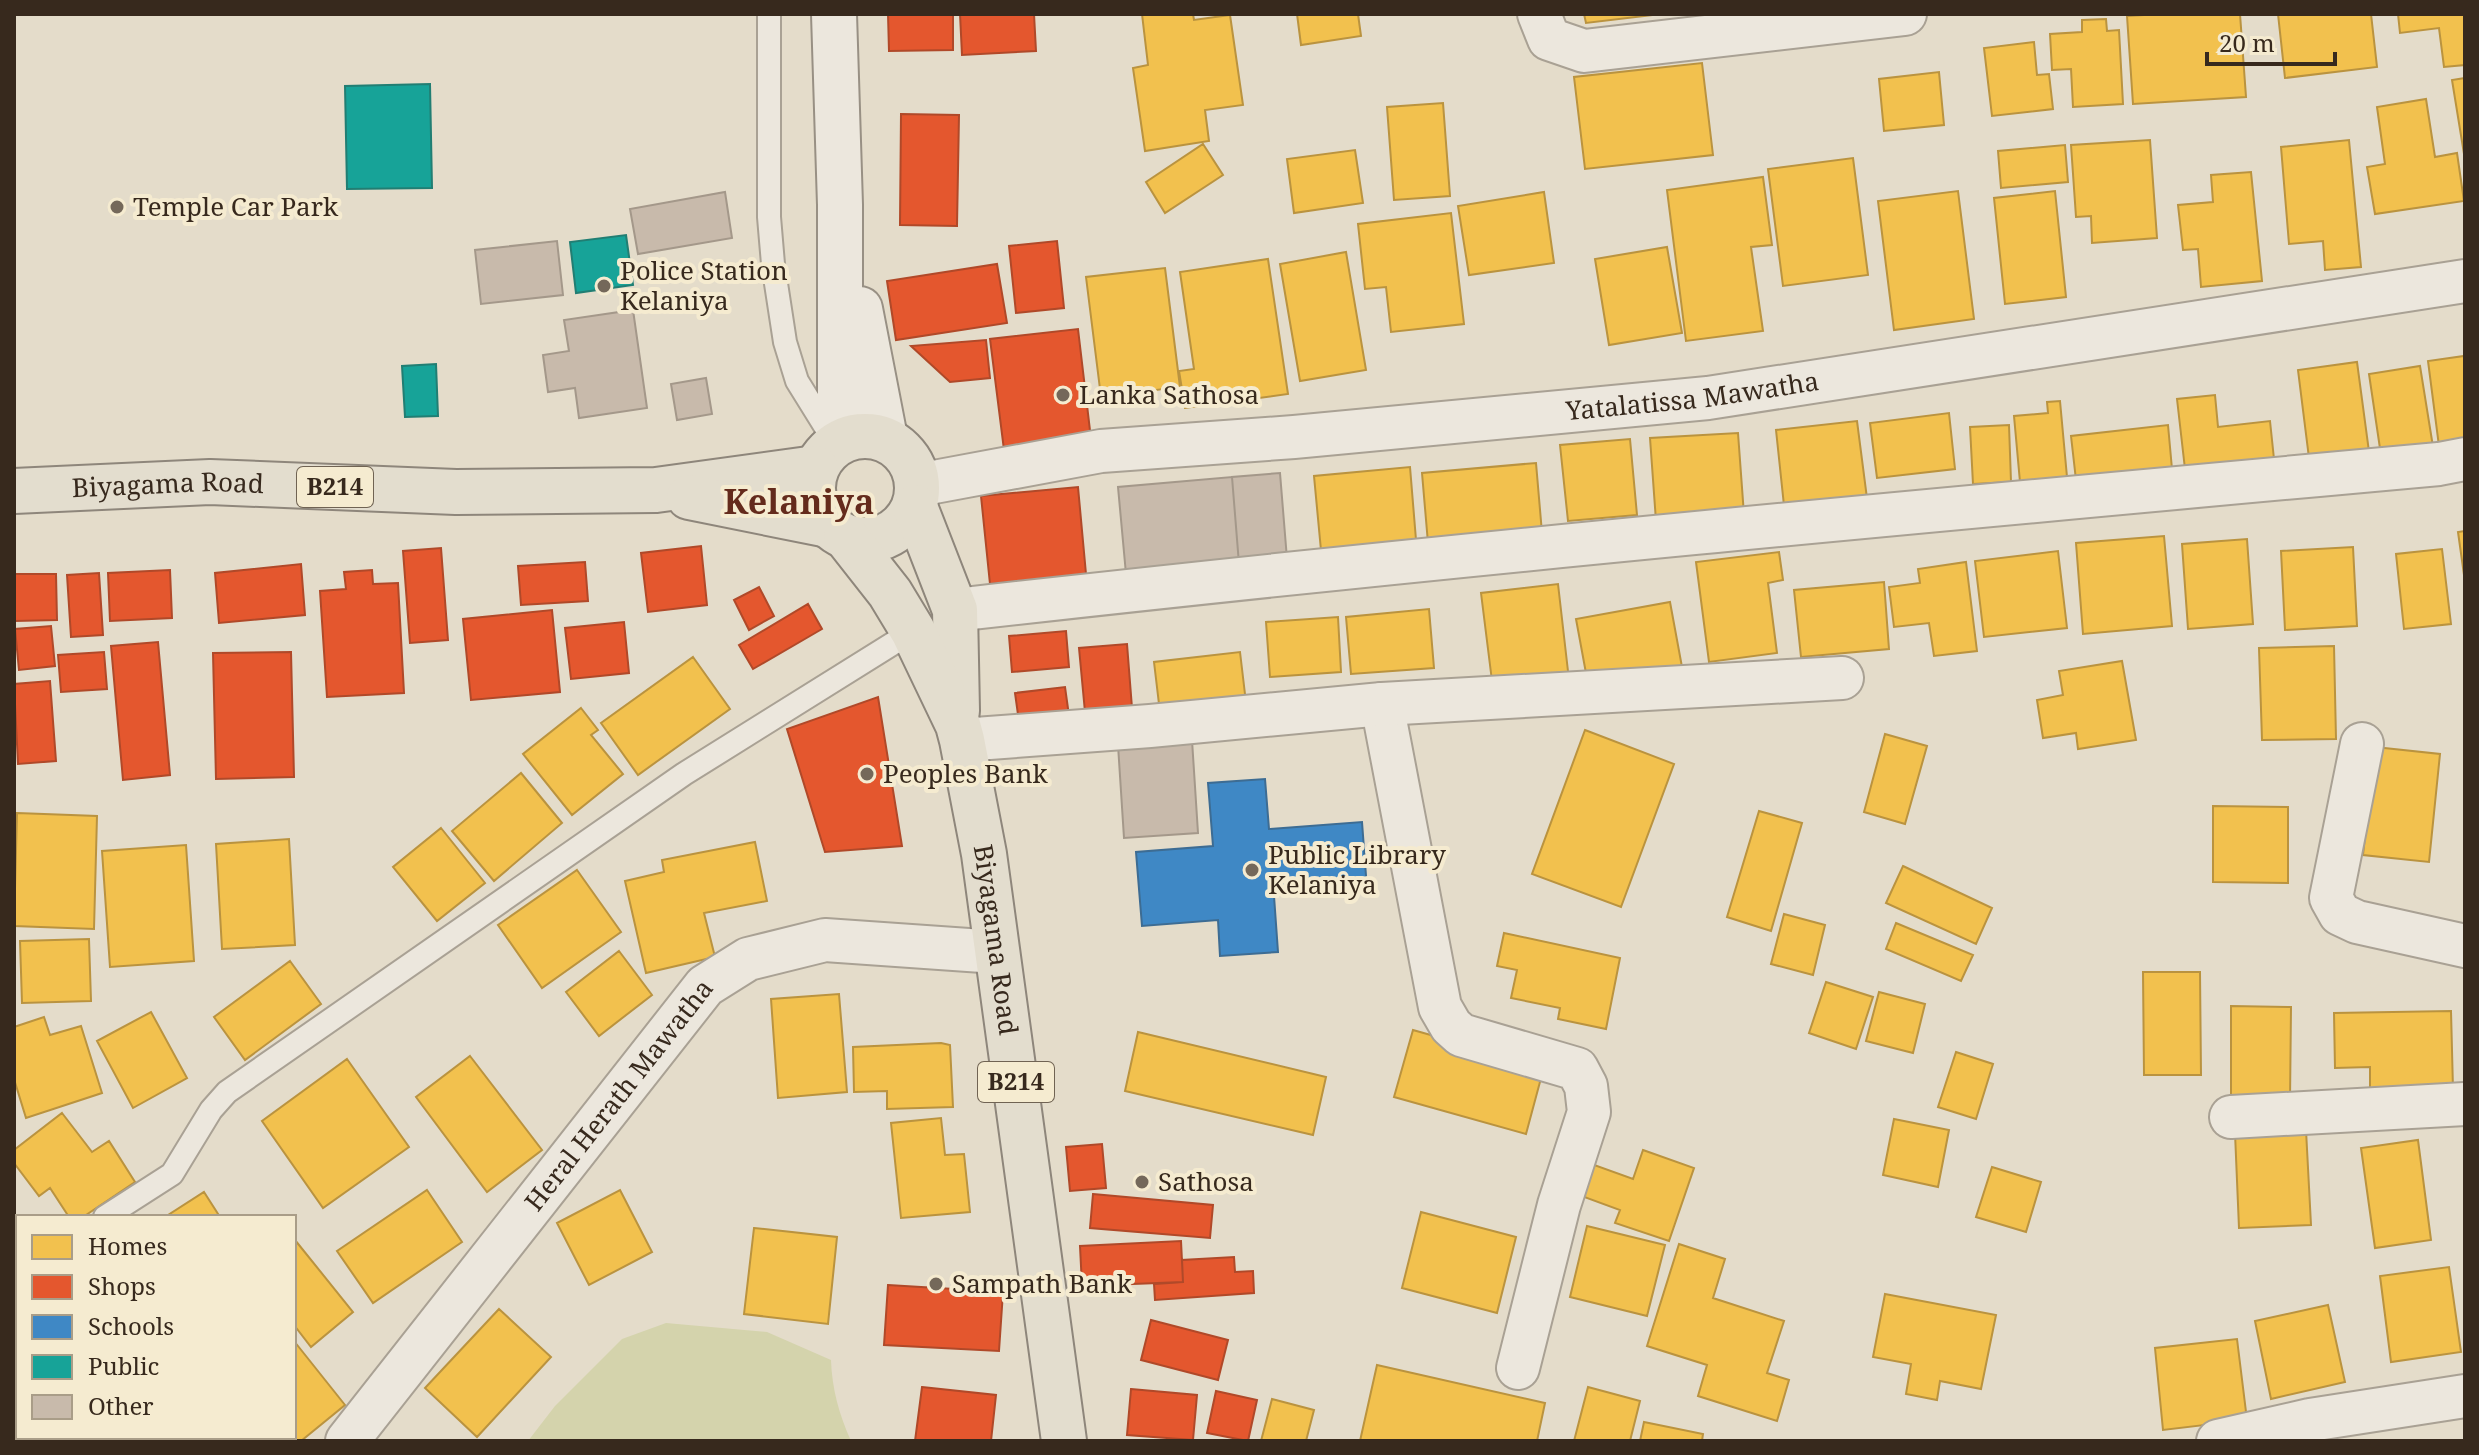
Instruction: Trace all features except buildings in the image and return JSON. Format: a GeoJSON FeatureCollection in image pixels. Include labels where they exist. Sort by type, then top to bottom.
{"type":"FeatureCollection","features":[{"type":"Feature","properties":{"kind":"main road"},"geometry":{"type":"LineString","coordinates":[[864,434],[885,438],[903,450],[915,470],[916,496],[906,523],[888,536],[867,541],[837,531],[816,508],[812,488],[831,451],[864,434]]}},
{"type":"Feature","properties":{"kind":"main road","name":"Biyagama Road"},"geometry":{"type":"LineString","coordinates":[[14,491],[210,482],[456,492],[656,490],[831,451]]}},
{"type":"Feature","properties":{"kind":"main road","name":"Biyagama Road"},"geometry":{"type":"LineString","coordinates":[[656,490],[837,531],[890,593],[913,631],[960,732]]}},
{"type":"Feature","properties":{"kind":"main road","name":"Biyagama Road"},"geometry":{"type":"LineString","coordinates":[[916,496],[955,610],[960,732],[984,854],[1064,1441]]}},
{"type":"Feature","properties":{"kind":"street"},"geometry":{"type":"LineString","coordinates":[[831,451],[840,205],[834,14]]}},
{"type":"Feature","properties":{"kind":"street"},"geometry":{"type":"LineString","coordinates":[[1539,14],[1549,39],[1584,51],[1905,14]]}},
{"type":"Feature","properties":{"kind":"street"},"geometry":{"type":"LineString","coordinates":[[840,205],[885,438]]}},
{"type":"Feature","properties":{"kind":"street","name":"Yatalatissa Mawatha"},"geometry":{"type":"LineString","coordinates":[[916,496],[1101,451],[1294,437],[1708,398],[2465,281]]}},
{"type":"Feature","properties":{"kind":"street"},"geometry":{"type":"LineString","coordinates":[[955,610],[2465,459]]}},
{"type":"Feature","properties":{"kind":"street"},"geometry":{"type":"LineString","coordinates":[[960,732],[1150,726],[1382,704],[1842,678]]}},
{"type":"Feature","properties":{"kind":"street"},"geometry":{"type":"LineString","coordinates":[[1382,704],[1440,1007],[1451,1026],[1461,1035],[1577,1069],[1586,1086],[1589,1112],[1559,1205],[1518,1368]]}},
{"type":"Feature","properties":{"kind":"street"},"geometry":{"type":"LineString","coordinates":[[2362,744],[2331,898],[2340,914],[2357,922],[2465,946]]}},
{"type":"Feature","properties":{"kind":"street","name":"Heral Herath Mawatha"},"geometry":{"type":"LineString","coordinates":[[347,1441],[705,986],[748,959],[825,940],[997,952]]}},
{"type":"Feature","properties":{"kind":"street"},"geometry":{"type":"LineString","coordinates":[[2231,1117],[2465,1104]]}},
{"type":"Feature","properties":{"kind":"street"},"geometry":{"type":"LineString","coordinates":[[2218,1441],[2310,1420],[2465,1396]]}},
{"type":"Feature","properties":{"kind":"lane"},"geometry":{"type":"LineString","coordinates":[[769,14],[769,217],[773,264],[785,342],[797,381],[831,451]]}},
{"type":"Feature","properties":{"kind":"lane"},"geometry":{"type":"LineString","coordinates":[[108,1215],[172,1174],[211,1110],[227,1092],[684,774],[913,631]]}},
{"type":"Feature","properties":{"kind":"green space"},"geometry":{"type":"Polygon","coordinates":[[[666,1323],[767,1332],[831,1360],[837,1401],[851,1441],[528,1441],[555,1406],[622,1339],[666,1323]]]}},
{"type":"Feature","properties":{"kind":"place","name":"Temple Car Park"},"geometry":{"type":"Point","coordinates":[117,207]}},
{"type":"Feature","properties":{"kind":"place","name":"Police Station Kelaniya"},"geometry":{"type":"Point","coordinates":[604,286]}},
{"type":"Feature","properties":{"kind":"place","name":"Lanka Sathosa"},"geometry":{"type":"Point","coordinates":[1063,395]}},
{"type":"Feature","properties":{"kind":"place","name":"Peoples Bank"},"geometry":{"type":"Point","coordinates":[867,774]}},
{"type":"Feature","properties":{"kind":"place","name":"Public Library Kelaniya"},"geometry":{"type":"Point","coordinates":[1252,870]}},
{"type":"Feature","properties":{"kind":"place","name":"Sathosa"},"geometry":{"type":"Point","coordinates":[1142,1182]}},
{"type":"Feature","properties":{"kind":"place","name":"Sampath Bank"},"geometry":{"type":"Point","coordinates":[936,1284]}},
{"type":"Feature","properties":{"kind":"district","name":"Kelaniya"},"geometry":{"type":"Point","coordinates":[799,502]}}]}
